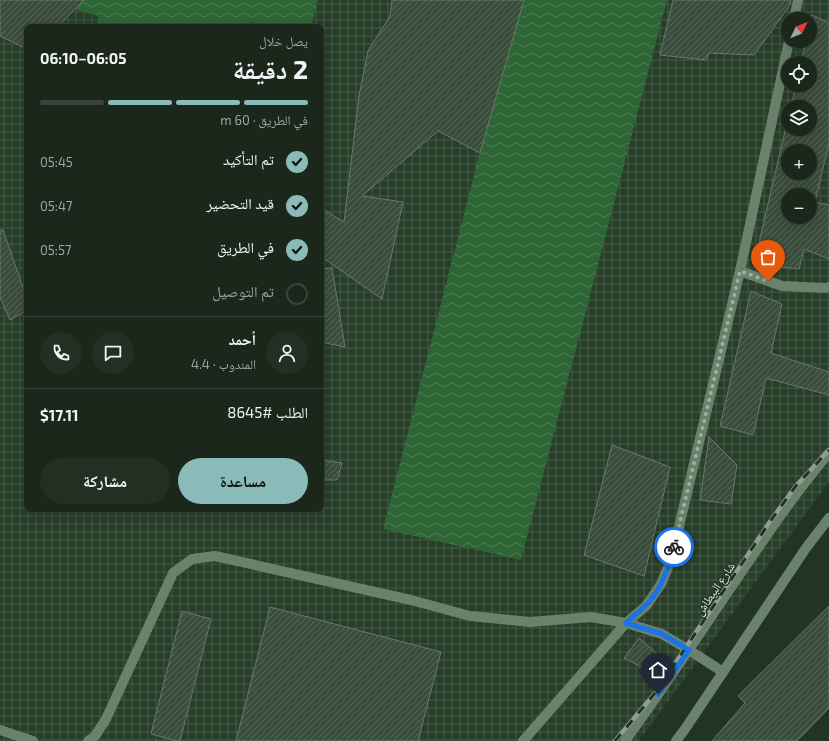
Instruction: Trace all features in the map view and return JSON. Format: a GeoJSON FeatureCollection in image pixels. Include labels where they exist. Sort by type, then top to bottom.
{"type":"FeatureCollection","features":[{"type":"Feature","properties":{"kind":"lane"},"geometry":{"type":"LineString","coordinates":[[795,12],[798,0]]}},
{"type":"Feature","properties":{"kind":"lane"},"geometry":{"type":"LineString","coordinates":[[523,741],[626,623],[646,606],[661,584],[671,560],[740,271],[788,48]]}},
{"type":"Feature","properties":{"kind":"lane"},"geometry":{"type":"LineString","coordinates":[[740,271],[782,286],[829,287]]}},
{"type":"Feature","properties":{"kind":"lane","name":"شارع البيطاش"},"geometry":{"type":"LineString","coordinates":[[625,741],[775,523],[814,470],[829,453]]}},
{"type":"Feature","properties":{"kind":"lane"},"geometry":{"type":"LineString","coordinates":[[676,741],[806,548],[829,518]]}},
{"type":"Feature","properties":{"kind":"lane"},"geometry":{"type":"LineString","coordinates":[[88,741],[95,736],[106,719],[173,573],[192,560],[215,556],[411,600],[470,616],[530,622],[591,617],[626,623],[662,634],[723,672]]}},
{"type":"Feature","properties":{"kind":"lane"},"geometry":{"type":"LineString","coordinates":[[0,730],[33,741]]}},
{"type":"Feature","properties":{"kind":"shaded area"},"geometry":{"type":"Polygon","coordinates":[[[0,0],[43,0],[98,16],[97,24],[24,24],[24,512],[324,512],[324,24],[312,24],[318,0],[829,0],[829,482],[639,741],[0,741],[0,0]]]}},
{"type":"Feature","properties":{"kind":"water"},"geometry":{"type":"Polygon","coordinates":[[[43,0],[318,0],[312,24],[259,24],[252,22],[251,24],[97,24],[98,16],[43,0]]]}},
{"type":"Feature","properties":{"kind":"water"},"geometry":{"type":"Polygon","coordinates":[[[519,0],[667,0],[521,560],[383,529],[519,0]]]}},
{"type":"Feature","properties":{"kind":"building"},"geometry":{"type":"Polygon","coordinates":[[[0,0],[84,0],[60,24],[24,24],[24,48],[0,36],[0,0]]]}},
{"type":"Feature","properties":{"kind":"building"},"geometry":{"type":"Polygon","coordinates":[[[392,0],[524,0],[480,153],[440,132],[439,130],[362,196],[403,202],[382,299],[324,258],[324,210],[344,222],[359,96],[368,51],[390,16],[392,0]]]}},
{"type":"Feature","properties":{"kind":"building"},"geometry":{"type":"Polygon","coordinates":[[[673,0],[791,0],[790,5],[785,12],[781,12],[781,18],[754,55],[709,53],[706,60],[660,55],[673,0]]]}},
{"type":"Feature","properties":{"kind":"building"},"geometry":{"type":"Polygon","coordinates":[[[817,17],[829,23],[829,143],[817,194],[817,188],[781,188],[781,224],[817,224],[817,202],[829,205],[829,259],[804,249],[799,269],[754,264],[781,148],[781,180],[817,180],[817,144],[782,144],[784,136],[817,136],[817,100],[793,100],[794,92],[817,92],[817,56],[803,56],[804,48],[817,48],[817,17]]]}},
{"type":"Feature","properties":{"kind":"building"},"geometry":{"type":"Polygon","coordinates":[[[0,230],[3,230],[24,290],[24,312],[10,320],[0,297],[0,230]]]}},
{"type":"Feature","properties":{"kind":"building"},"geometry":{"type":"Polygon","coordinates":[[[332,268],[345,347],[324,343],[324,269],[332,268]]]}},
{"type":"Feature","properties":{"kind":"building"},"geometry":{"type":"Polygon","coordinates":[[[751,291],[782,304],[771,353],[829,372],[829,395],[766,378],[753,435],[720,426],[751,291]]]}},
{"type":"Feature","properties":{"kind":"building"},"geometry":{"type":"Polygon","coordinates":[[[709,437],[737,465],[731,504],[700,500],[709,437]]]}},
{"type":"Feature","properties":{"kind":"building"},"geometry":{"type":"Polygon","coordinates":[[[612,445],[670,467],[644,576],[584,555],[612,445]]]}},
{"type":"Feature","properties":{"kind":"building"},"geometry":{"type":"Polygon","coordinates":[[[324,460],[342,463],[337,480],[324,480],[324,460]]]}},
{"type":"Feature","properties":{"kind":"building"},"geometry":{"type":"Polygon","coordinates":[[[829,606],[829,708],[797,741],[712,741],[745,703],[738,696],[829,606]]]}},
{"type":"Feature","properties":{"kind":"building"},"geometry":{"type":"Polygon","coordinates":[[[270,607],[441,652],[418,741],[236,741],[270,607]]]}},
{"type":"Feature","properties":{"kind":"building"},"geometry":{"type":"Polygon","coordinates":[[[182,611],[211,619],[180,741],[177,741],[151,734],[182,611]]]}},
{"type":"Feature","properties":{"kind":"building"},"geometry":{"type":"Polygon","coordinates":[[[639,638],[661,657],[651,672],[624,658],[639,638]]]}},
{"type":"Feature","properties":{"kind":"railway"},"geometry":{"type":"LineString","coordinates":[[615,741],[656,692],[769,523],[795,487],[829,450]]}},
{"type":"Feature","properties":{"kind":"way so far"},"geometry":{"type":"LineString","coordinates":[[674,547],[740,271],[768,281]]}},
{"type":"Feature","properties":{"kind":"route"},"geometry":{"type":"LineString","coordinates":[[658,694],[689,650],[662,634],[626,623],[646,606],[661,584],[671,560],[674,547]]}}]}
